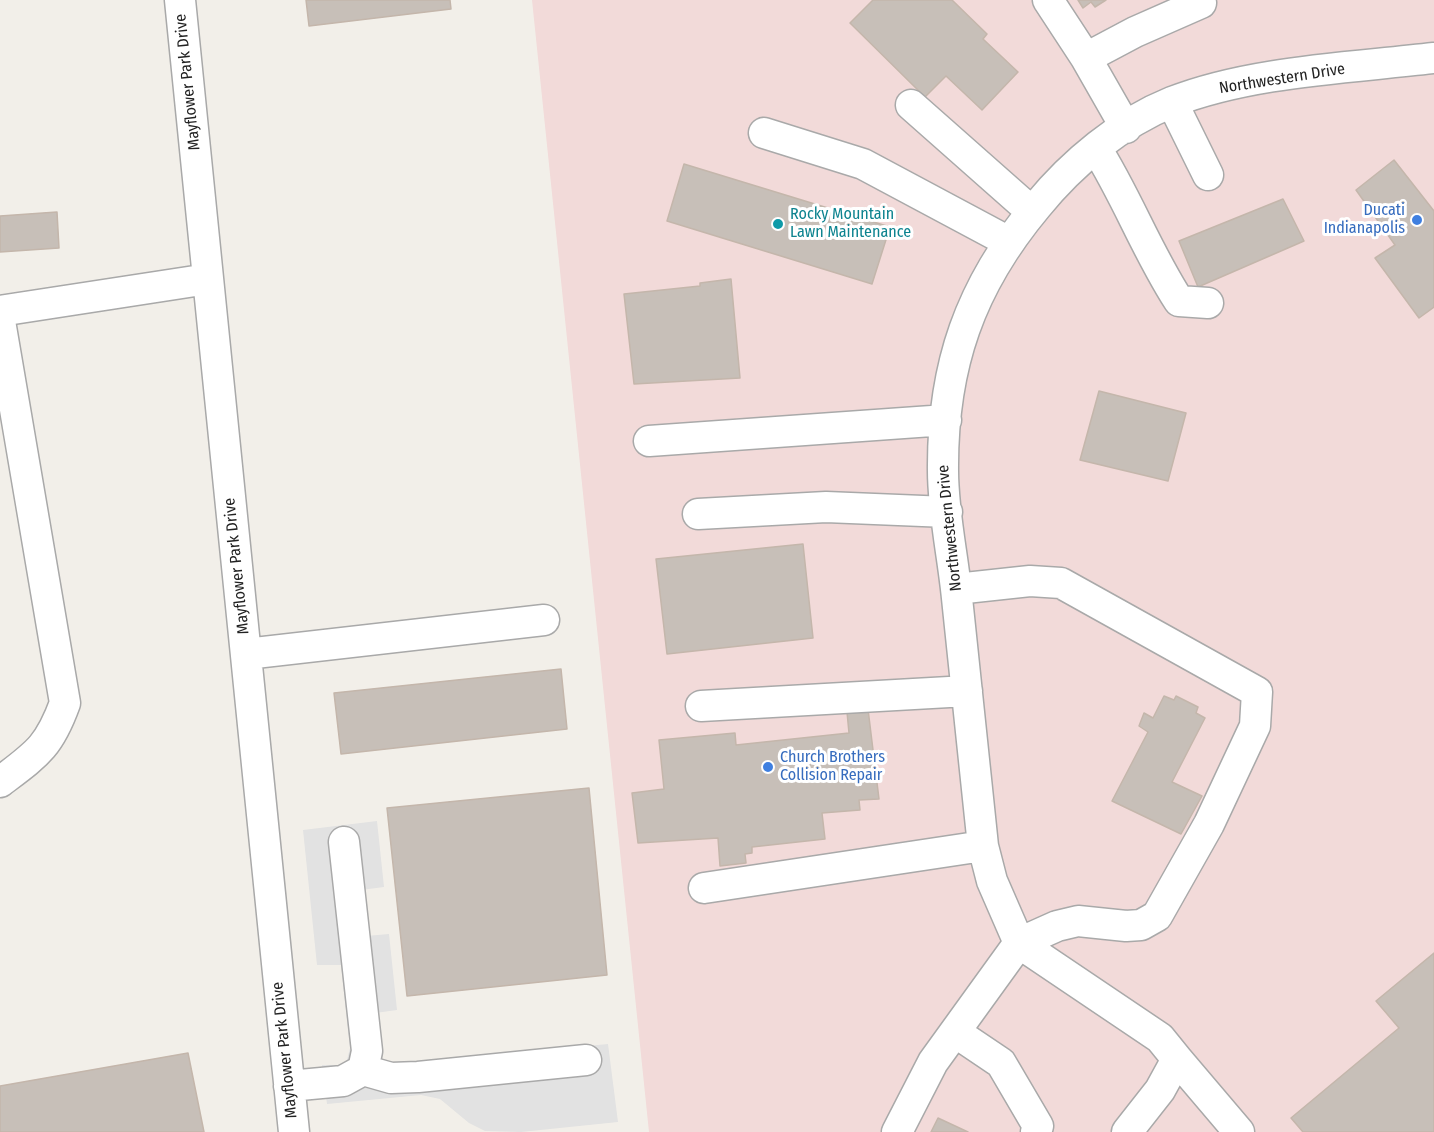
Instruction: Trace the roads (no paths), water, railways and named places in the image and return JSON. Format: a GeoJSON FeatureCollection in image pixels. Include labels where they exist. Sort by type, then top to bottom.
{"type":"FeatureCollection","features":[{"type":"Feature","properties":{"kind":"street","name":"Mayflower Park Drive"},"geometry":{"type":"LineString","coordinates":[[180,0],[294,1132]]}},
{"type":"Feature","properties":{"kind":"street"},"geometry":{"type":"LineString","coordinates":[[1048,0],[1086,58],[1126,128]]}},
{"type":"Feature","properties":{"kind":"street"},"geometry":{"type":"LineString","coordinates":[[1086,58],[1135,32],[1207,1]]}},
{"type":"Feature","properties":{"kind":"street","name":"Northwestern Drive"},"geometry":{"type":"LineString","coordinates":[[1019,944],[992,881],[983,846],[942,472],[948,386],[958,347],[992,265],[1051,189],[1096,148],[1172,102],[1222,87],[1278,77],[1434,58]]}},
{"type":"Feature","properties":{"kind":"street"},"geometry":{"type":"LineString","coordinates":[[1172,102],[1208,175]]}},
{"type":"Feature","properties":{"kind":"street"},"geometry":{"type":"LineString","coordinates":[[911,105],[1032,212]]}},
{"type":"Feature","properties":{"kind":"street"},"geometry":{"type":"LineString","coordinates":[[764,133],[863,164],[1009,242]]}},
{"type":"Feature","properties":{"kind":"street"},"geometry":{"type":"LineString","coordinates":[[1096,148],[1118,183],[1161,274],[1179,301],[1208,303]]}},
{"type":"Feature","properties":{"kind":"street"},"geometry":{"type":"LineString","coordinates":[[0,311],[208,279]]}},
{"type":"Feature","properties":{"kind":"street"},"geometry":{"type":"LineString","coordinates":[[0,321],[65,703],[54,733],[42,748],[0,782]]}},
{"type":"Feature","properties":{"kind":"street"},"geometry":{"type":"LineString","coordinates":[[649,441],[946,420]]}},
{"type":"Feature","properties":{"kind":"street"},"geometry":{"type":"LineString","coordinates":[[698,514],[825,507],[947,512]]}},
{"type":"Feature","properties":{"kind":"street"},"geometry":{"type":"LineString","coordinates":[[897,1132],[933,1062],[1019,944],[1057,926],[1078,921],[1126,926],[1141,925],[1157,916],[1209,824],[1255,726],[1257,692],[1060,583],[1030,581],[956,589]]}},
{"type":"Feature","properties":{"kind":"street"},"geometry":{"type":"LineString","coordinates":[[246,654],[544,621]]}},
{"type":"Feature","properties":{"kind":"street"},"geometry":{"type":"LineString","coordinates":[[701,706],[967,691]]}},
{"type":"Feature","properties":{"kind":"street"},"geometry":{"type":"LineString","coordinates":[[344,842],[367,1051],[363,1070]]}},
{"type":"Feature","properties":{"kind":"street"},"geometry":{"type":"LineString","coordinates":[[704,888],[983,846]]}},
{"type":"Feature","properties":{"kind":"street"},"geometry":{"type":"LineString","coordinates":[[1019,944],[1160,1038],[1239,1132]]}},
{"type":"Feature","properties":{"kind":"street"},"geometry":{"type":"LineString","coordinates":[[955,1032],[1000,1063],[1038,1126],[1036,1132]]}},
{"type":"Feature","properties":{"kind":"street"},"geometry":{"type":"LineString","coordinates":[[1127,1132],[1160,1090],[1177,1059]]}},
{"type":"Feature","properties":{"kind":"street"},"geometry":{"type":"LineString","coordinates":[[289,1086],[343,1081],[363,1070],[391,1078],[418,1077],[586,1060]]}},
{"type":"Feature","properties":{"kind":"place","name":"Ducati Indianapolis"},"geometry":{"type":"Point","coordinates":[1417,220]}},
{"type":"Feature","properties":{"kind":"place","name":"Rocky Mountain Lawn Maintenance"},"geometry":{"type":"Point","coordinates":[778,224]}},
{"type":"Feature","properties":{"kind":"place","name":"Church Brothers Collision Repair"},"geometry":{"type":"Point","coordinates":[768,767]}}]}
